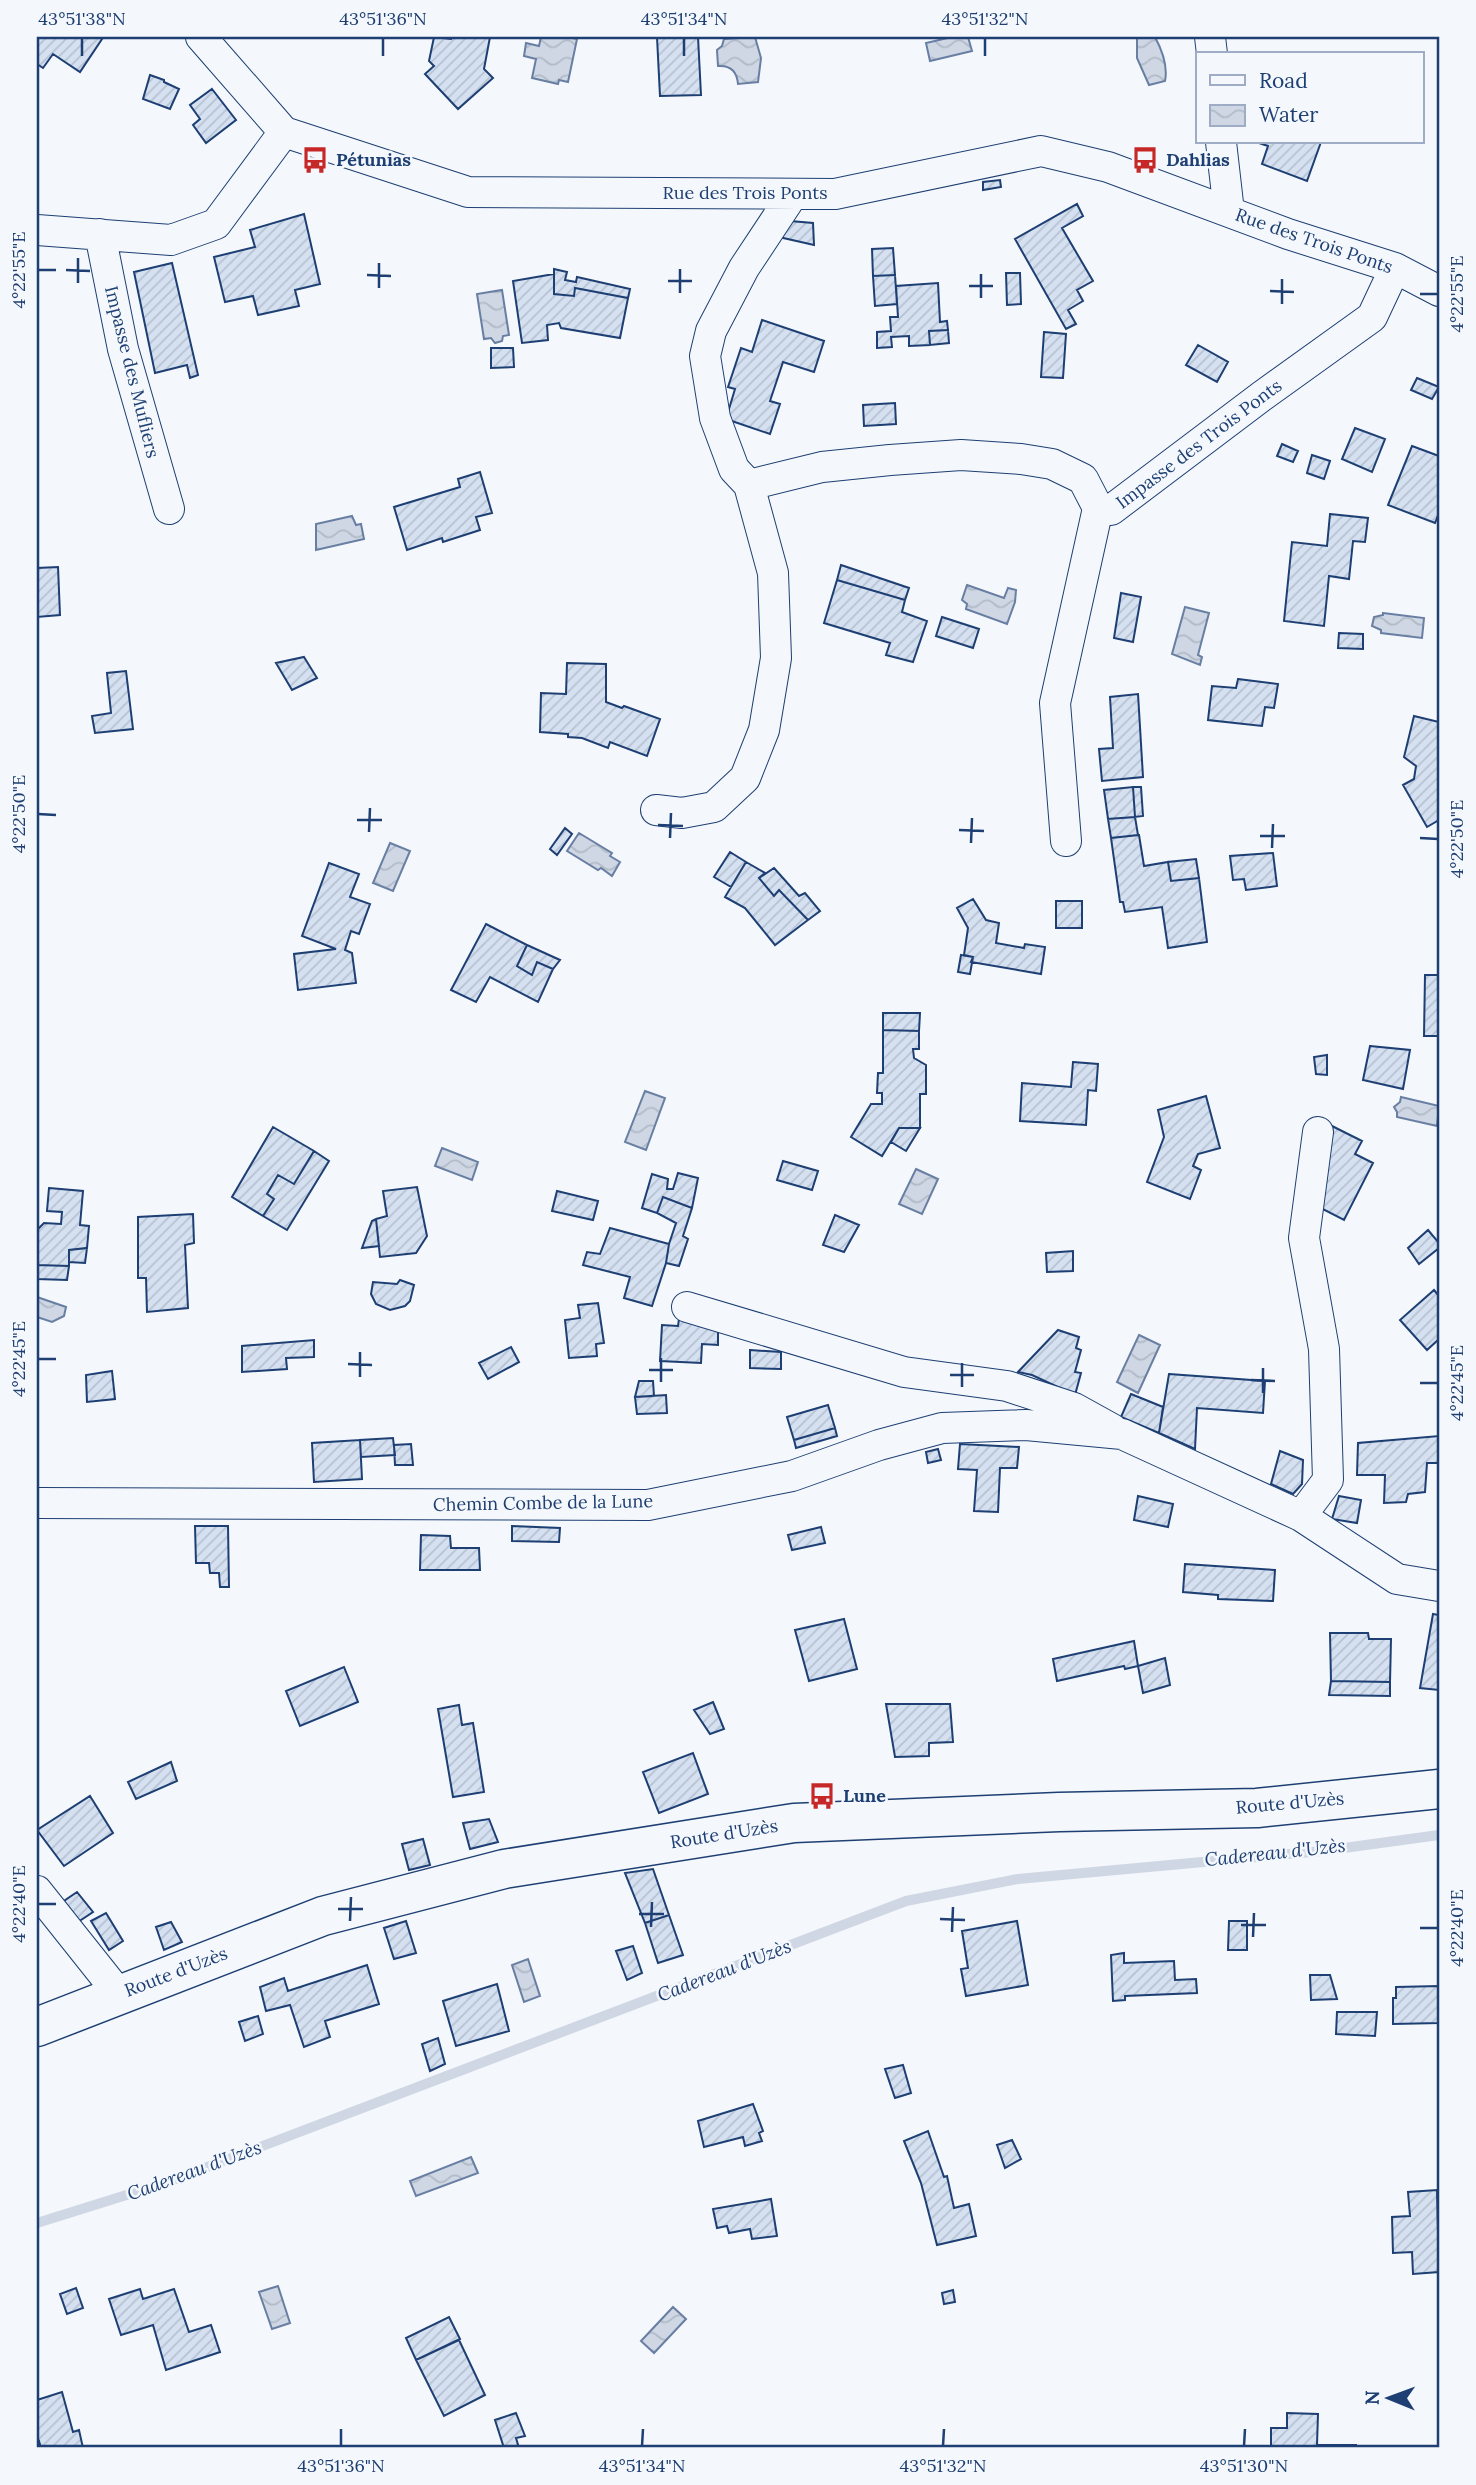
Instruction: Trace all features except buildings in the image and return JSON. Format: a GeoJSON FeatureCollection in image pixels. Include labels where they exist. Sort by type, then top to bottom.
{"type":"FeatureCollection","features":[{"type":"Feature","properties":{"kind":"main road","name":"Route d'Uzès"},"geometry":{"type":"LineString","coordinates":[[37,2028],[323,1916],[503,1869],[794,1823],[1031,1813],[1257,1808],[1439,1789]]}},
{"type":"Feature","properties":{"kind":"street"},"geometry":{"type":"LineString","coordinates":[[37,230],[170,240],[216,224],[284,132],[201,37]]}},
{"type":"Feature","properties":{"kind":"street","name":"Rue des Trois Ponts"},"geometry":{"type":"LineString","coordinates":[[284,132],[468,192],[835,194],[1041,151],[1108,167],[1229,212],[1395,268],[1439,291]]}},
{"type":"Feature","properties":{"kind":"street"},"geometry":{"type":"LineString","coordinates":[[1221,144],[1229,212]]}},
{"type":"Feature","properties":{"kind":"street"},"geometry":{"type":"LineString","coordinates":[[656,810],[682,813],[714,807],[745,778],[764,730],[776,658],[773,573],[749,485],[734,469],[715,418],[705,356],[711,331],[744,268],[793,194]]}},
{"type":"Feature","properties":{"kind":"street","name":"Impasse des Mufliers"},"geometry":{"type":"LineString","coordinates":[[100,234],[122,349],[169,509]]}},
{"type":"Feature","properties":{"kind":"street","name":"Impasse des Trois Ponts"},"geometry":{"type":"LineString","coordinates":[[749,485],[822,467],[961,455],[1021,459],[1052,464],[1083,479],[1098,508],[1111,510],[1372,317],[1395,268]]}},
{"type":"Feature","properties":{"kind":"street"},"geometry":{"type":"LineString","coordinates":[[1066,841],[1055,703],[1098,508]]}},
{"type":"Feature","properties":{"kind":"street"},"geometry":{"type":"LineString","coordinates":[[1301,1516],[1328,1480],[1324,1349],[1304,1238],[1318,1132]]}},
{"type":"Feature","properties":{"kind":"street","name":"Chemin Combe de la Lune"},"geometry":{"type":"LineString","coordinates":[[687,1307],[904,1371],[1007,1386],[1074,1408],[1122,1434],[1301,1516],[1397,1579],[1439,1586]]}},
{"type":"Feature","properties":{"kind":"street","name":"Chemin Combe de la Lune"},"geometry":{"type":"LineString","coordinates":[[37,1503],[648,1505],[792,1476],[879,1445],[942,1428],[1026,1425],[1122,1434]]}},
{"type":"Feature","properties":{"kind":"street"},"geometry":{"type":"LineString","coordinates":[[37,1891],[119,1994]]}},
{"type":"Feature","properties":{"kind":"water"},"geometry":{"type":"Polygon","coordinates":[[[541,37],[577,39],[568,82],[559,80],[558,84],[532,78],[536,59],[524,56],[526,43],[539,46],[541,37]]]}},
{"type":"Feature","properties":{"kind":"water"},"geometry":{"type":"Polygon","coordinates":[[[755,37],[761,58],[758,82],[738,84],[733,70],[718,66],[717,50],[724,39],[755,37]]]}},
{"type":"Feature","properties":{"kind":"water"},"geometry":{"type":"Polygon","coordinates":[[[952,37],[968,37],[972,51],[930,61],[926,43],[952,37]]]}},
{"type":"Feature","properties":{"kind":"water"},"geometry":{"type":"Polygon","coordinates":[[[1137,37],[1155,37],[1164,58],[1165,81],[1149,85],[1137,58],[1137,37]]]}},
{"type":"Feature","properties":{"kind":"water"},"geometry":{"type":"Polygon","coordinates":[[[502,290],[509,335],[503,336],[502,341],[495,343],[491,338],[484,339],[477,294],[502,290]]]}},
{"type":"Feature","properties":{"kind":"water"},"geometry":{"type":"Polygon","coordinates":[[[352,516],[356,525],[361,524],[364,539],[316,550],[316,524],[352,516]]]}},
{"type":"Feature","properties":{"kind":"water"},"geometry":{"type":"Polygon","coordinates":[[[967,585],[1004,598],[1008,588],[1016,590],[1015,602],[1007,624],[966,609],[967,604],[962,600],[967,585]]]}},
{"type":"Feature","properties":{"kind":"water"},"geometry":{"type":"Polygon","coordinates":[[[1185,607],[1209,613],[1198,655],[1202,657],[1200,665],[1172,654],[1185,607]]]}},
{"type":"Feature","properties":{"kind":"water"},"geometry":{"type":"Polygon","coordinates":[[[1383,613],[1424,618],[1422,638],[1381,633],[1381,630],[1372,626],[1374,617],[1383,613]]]}},
{"type":"Feature","properties":{"kind":"water"},"geometry":{"type":"Polygon","coordinates":[[[579,833],[612,853],[610,856],[620,862],[612,876],[567,851],[579,833]]]}},
{"type":"Feature","properties":{"kind":"water"},"geometry":{"type":"Polygon","coordinates":[[[390,843],[410,851],[393,891],[373,883],[390,843]]]}},
{"type":"Feature","properties":{"kind":"water"},"geometry":{"type":"Polygon","coordinates":[[[645,1091],[665,1098],[646,1150],[625,1142],[645,1091]]]}},
{"type":"Feature","properties":{"kind":"water"},"geometry":{"type":"Polygon","coordinates":[[[1401,1097],[1439,1106],[1437,1126],[1397,1117],[1394,1107],[1401,1097]]]}},
{"type":"Feature","properties":{"kind":"water"},"geometry":{"type":"Polygon","coordinates":[[[442,1148],[478,1162],[472,1180],[435,1166],[442,1148]]]}},
{"type":"Feature","properties":{"kind":"water"},"geometry":{"type":"Polygon","coordinates":[[[916,1169],[938,1179],[922,1214],[899,1204],[916,1169]]]}},
{"type":"Feature","properties":{"kind":"water"},"geometry":{"type":"Polygon","coordinates":[[[37,1297],[66,1307],[64,1316],[52,1322],[37,1317],[37,1297]]]}},
{"type":"Feature","properties":{"kind":"water"},"geometry":{"type":"Polygon","coordinates":[[[1139,1335],[1160,1345],[1138,1393],[1117,1382],[1139,1335]]]}},
{"type":"Feature","properties":{"kind":"water"},"geometry":{"type":"Polygon","coordinates":[[[528,1959],[540,1996],[524,2002],[512,1965],[528,1959]]]}},
{"type":"Feature","properties":{"kind":"water"},"geometry":{"type":"Polygon","coordinates":[[[471,2157],[478,2173],[416,2196],[410,2181],[471,2157]]]}},
{"type":"Feature","properties":{"kind":"water"},"geometry":{"type":"Polygon","coordinates":[[[278,2286],[290,2323],[272,2329],[259,2292],[278,2286]]]}},
{"type":"Feature","properties":{"kind":"water"},"geometry":{"type":"Polygon","coordinates":[[[673,2307],[686,2319],[654,2353],[641,2341],[673,2307]]]}},
{"type":"Feature","properties":{"kind":"waterway","name":"Cadereau d'Uzès"},"geometry":{"type":"LineString","coordinates":[[37,2223],[168,2182],[906,1901],[1018,1879],[1322,1851],[1439,1835]]}},
{"type":"Feature","properties":{"kind":"place","name":"Pétunias"},"geometry":{"type":"Point","coordinates":[315,160]}},
{"type":"Feature","properties":{"kind":"place","name":"Dahlias"},"geometry":{"type":"Point","coordinates":[1145,160]}},
{"type":"Feature","properties":{"kind":"place","name":"Lune"},"geometry":{"type":"Point","coordinates":[822,1796]}}]}
